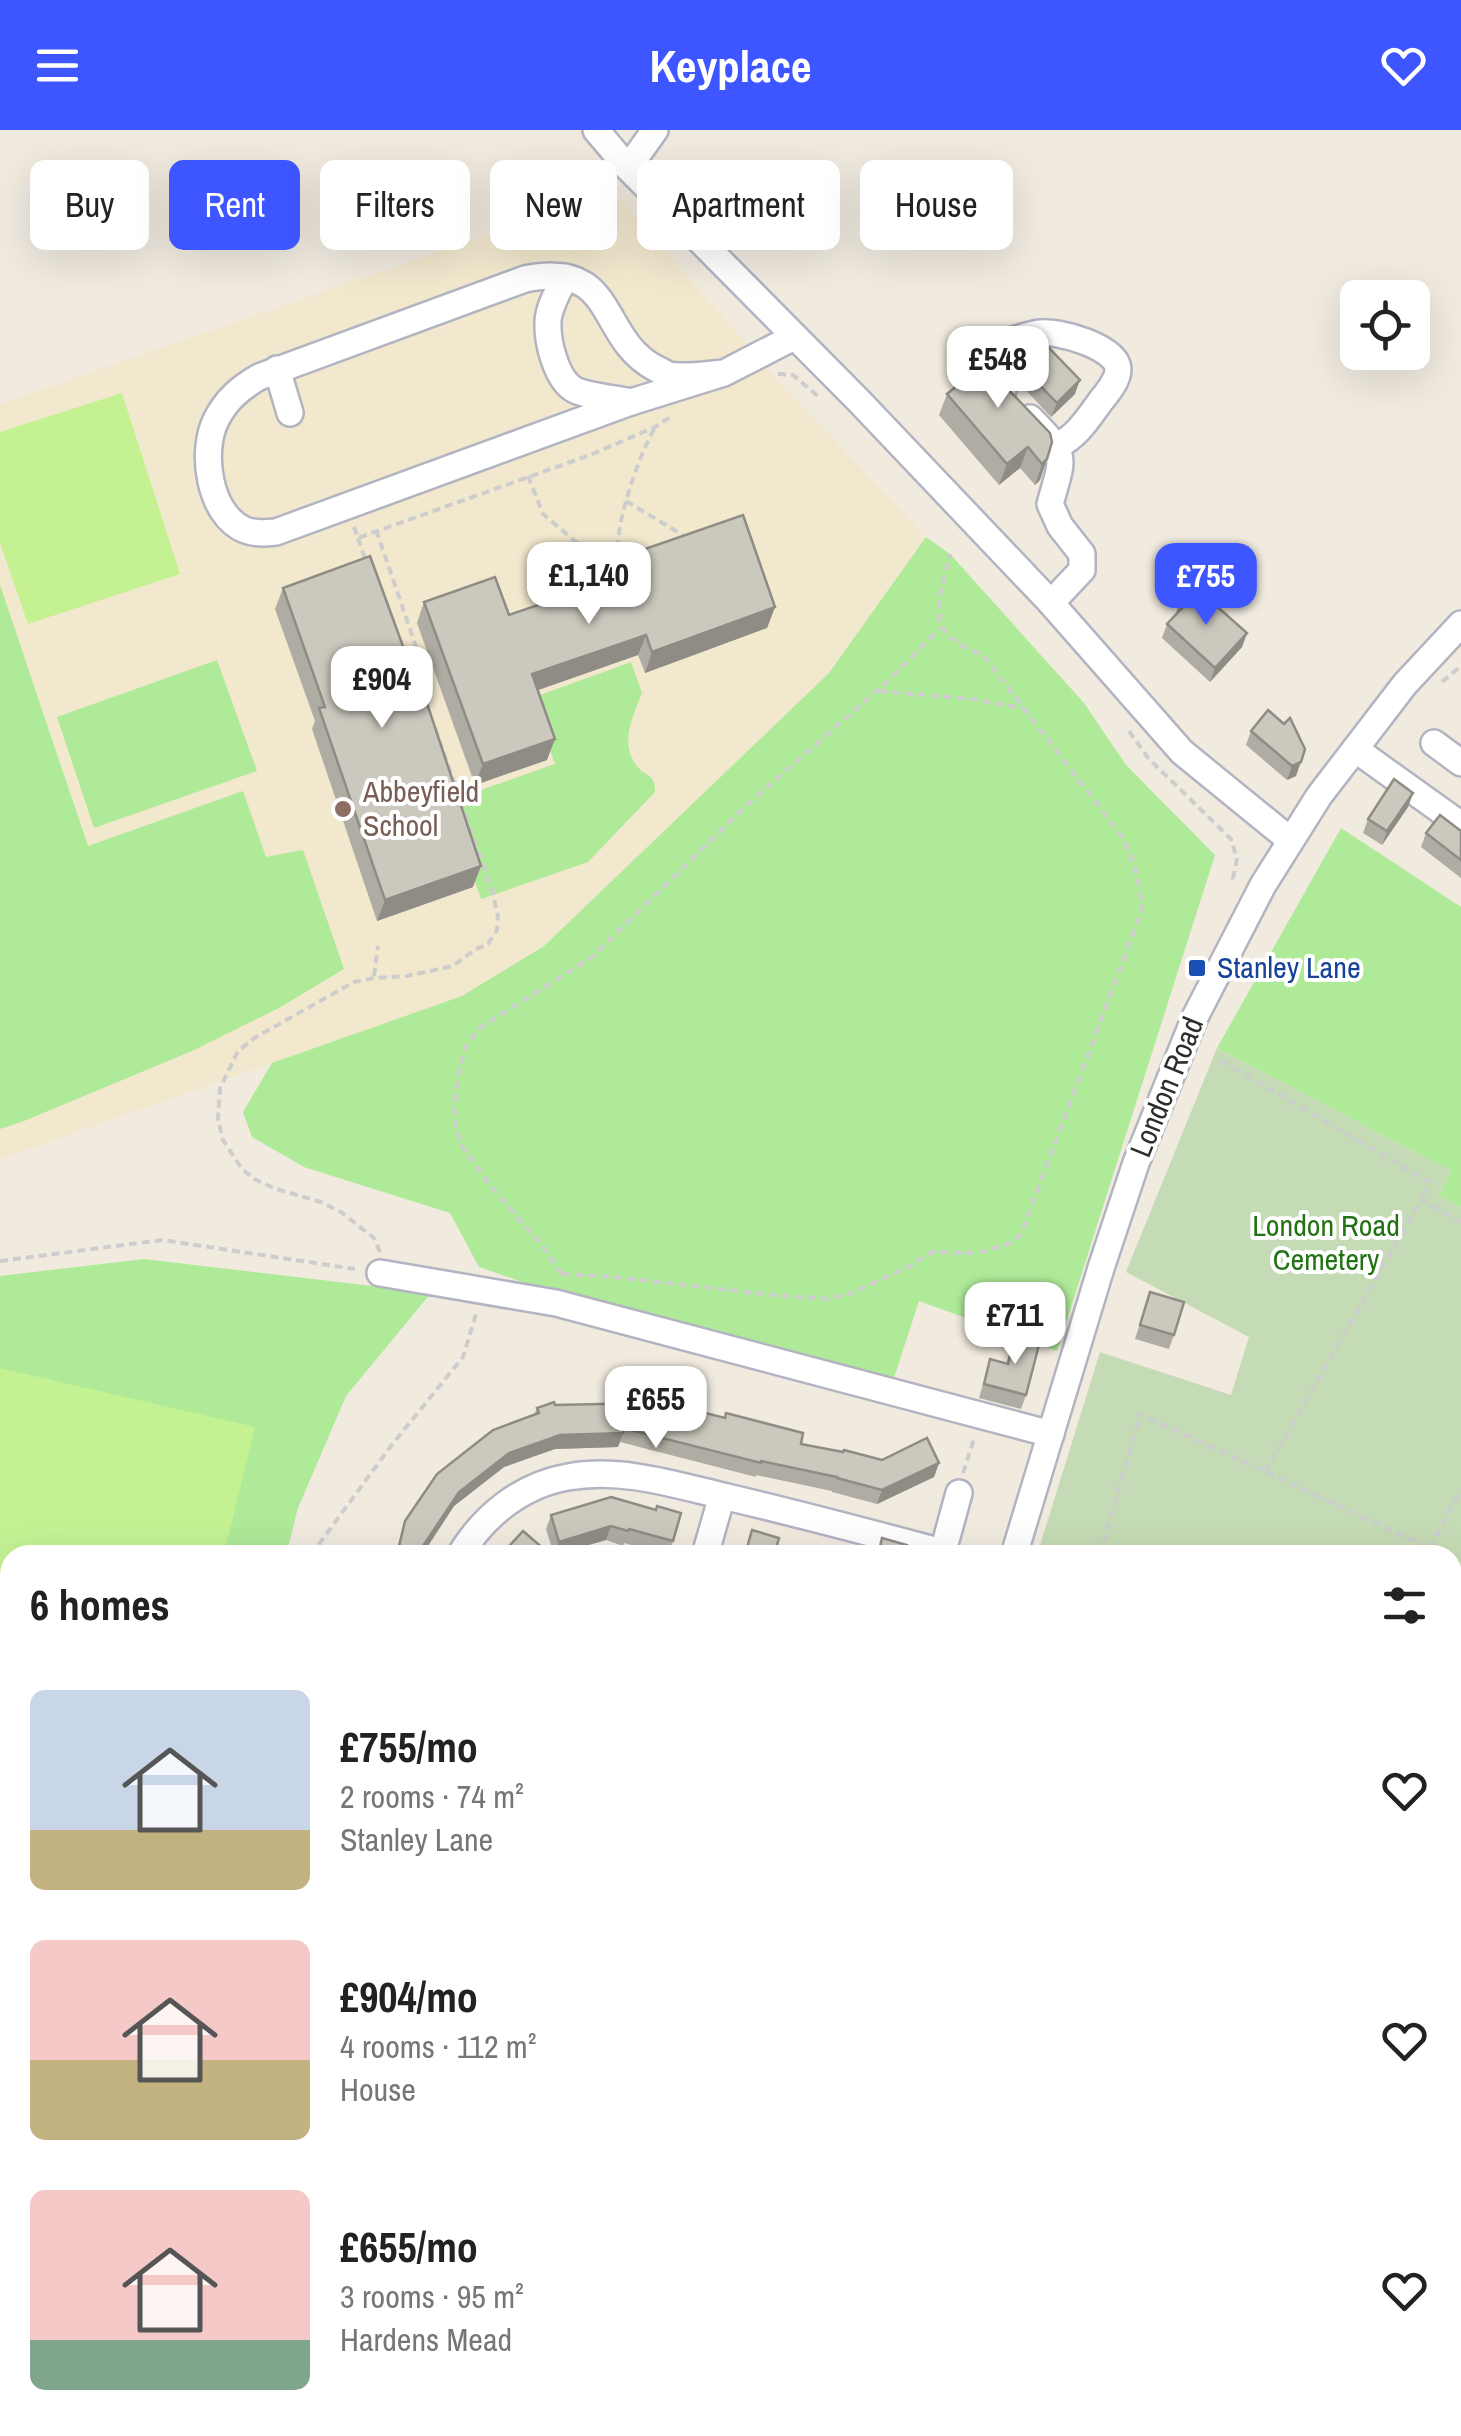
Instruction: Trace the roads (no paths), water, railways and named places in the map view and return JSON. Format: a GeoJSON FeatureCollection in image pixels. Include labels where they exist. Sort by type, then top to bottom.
{"type":"FeatureCollection","features":[{"type":"Feature","properties":{"kind":"street"},"geometry":{"type":"LineString","coordinates":[[596,130],[628,168],[859,401],[1051,603],[1182,752],[1290,840]]}},
{"type":"Feature","properties":{"kind":"street"},"geometry":{"type":"LineString","coordinates":[[628,168],[655,130]]}},
{"type":"Feature","properties":{"kind":"street"},"geometry":{"type":"LineString","coordinates":[[724,372],[668,375],[644,362],[624,341],[601,300],[589,288],[565,277],[538,276],[278,370],[240,388],[217,418],[211,433],[209,474],[220,506],[231,520],[246,530],[276,532],[631,402],[724,372],[794,338]]}},
{"type":"Feature","properties":{"kind":"street"},"geometry":{"type":"LineString","coordinates":[[565,277],[548,322],[557,368],[564,382],[574,390],[631,402]]}},
{"type":"Feature","properties":{"kind":"street"},"geometry":{"type":"LineString","coordinates":[[1051,603],[1082,570],[1082,554],[1060,526],[1050,504],[1061,463],[1057,446],[986,372],[981,360],[988,349],[1042,332],[1060,333],[1108,351],[1115,359],[1118,371],[1114,383],[1070,440],[1057,446]]}},
{"type":"Feature","properties":{"kind":"street"},"geometry":{"type":"LineString","coordinates":[[278,370],[290,413]]}},
{"type":"Feature","properties":{"kind":"street","name":"London Road"},"geometry":{"type":"LineString","coordinates":[[1017,1545],[1136,1163],[1204,1000],[1263,885],[1319,796],[1405,684],[1461,624]]}},
{"type":"Feature","properties":{"kind":"street"},"geometry":{"type":"LineString","coordinates":[[1434,743],[1461,763]]}},
{"type":"Feature","properties":{"kind":"street"},"geometry":{"type":"LineString","coordinates":[[1355,748],[1461,825]]}},
{"type":"Feature","properties":{"kind":"street"},"geometry":{"type":"LineString","coordinates":[[379,1267],[556,1303],[1051,1434]]}},
{"type":"Feature","properties":{"kind":"street"},"geometry":{"type":"LineString","coordinates":[[468,1545],[488,1519],[514,1498],[545,1482],[616,1474],[722,1496],[908,1545]]}},
{"type":"Feature","properties":{"kind":"street"},"geometry":{"type":"LineString","coordinates":[[945,1545],[960,1492]]}},
{"type":"Feature","properties":{"kind":"street"},"geometry":{"type":"LineString","coordinates":[[708,1545],[722,1496]]}},
{"type":"Feature","properties":{"kind":"place","name":"Abbeyfield School"},"geometry":{"type":"Point","coordinates":[343,809]}},
{"type":"Feature","properties":{"kind":"place","name":"Stanley Lane"},"geometry":{"type":"Point","coordinates":[1197,968]}},
{"type":"Feature","properties":{"kind":"park label","name":"London Road Cemetery"},"geometry":{"type":"Point","coordinates":[1326,1243]}}]}
